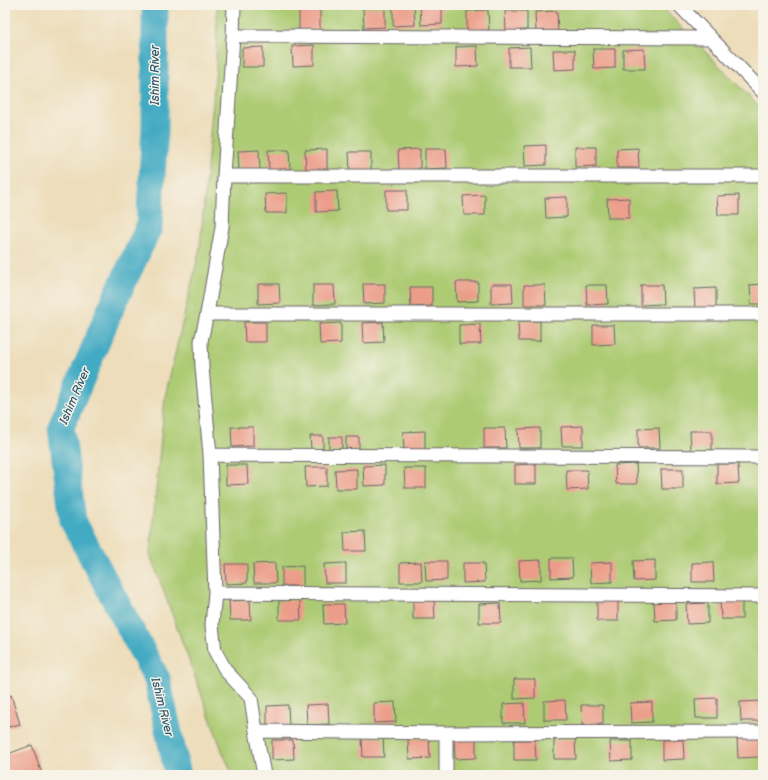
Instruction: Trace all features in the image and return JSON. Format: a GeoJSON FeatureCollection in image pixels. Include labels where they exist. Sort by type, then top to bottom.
{"type":"FeatureCollection","features":[{"type":"Feature","properties":{"kind":"street"},"geometry":{"type":"LineString","coordinates":[[234,5],[222,227],[201,341],[210,455],[215,593],[212,625],[215,651],[226,670],[251,698],[264,775]]}},
{"type":"Feature","properties":{"kind":"street"},"geometry":{"type":"LineString","coordinates":[[679,5],[763,90]]}},
{"type":"Feature","properties":{"kind":"street"},"geometry":{"type":"LineString","coordinates":[[233,36],[712,38]]}},
{"type":"Feature","properties":{"kind":"street"},"geometry":{"type":"LineString","coordinates":[[224,176],[763,176]]}},
{"type":"Feature","properties":{"kind":"street"},"geometry":{"type":"LineString","coordinates":[[207,314],[763,314]]}},
{"type":"Feature","properties":{"kind":"street"},"geometry":{"type":"LineString","coordinates":[[210,455],[763,457]]}},
{"type":"Feature","properties":{"kind":"street"},"geometry":{"type":"LineString","coordinates":[[215,593],[763,596]]}},
{"type":"Feature","properties":{"kind":"street"},"geometry":{"type":"LineString","coordinates":[[256,731],[446,733],[763,732]]}},
{"type":"Feature","properties":{"kind":"street"},"geometry":{"type":"LineString","coordinates":[[446,733],[446,775]]}},
{"type":"Feature","properties":{"kind":"green space"},"geometry":{"type":"Polygon","coordinates":[[[217,5],[660,5],[763,111],[763,775],[233,775],[223,753],[150,554],[165,397],[200,248],[216,67],[217,5]]]}},
{"type":"Feature","properties":{"kind":"building"},"geometry":{"type":"Polygon","coordinates":[[[420,5],[442,5],[442,24],[421,25],[420,5]]]}},
{"type":"Feature","properties":{"kind":"building"},"geometry":{"type":"Polygon","coordinates":[[[393,6],[414,6],[415,25],[393,26],[393,6]]]}},
{"type":"Feature","properties":{"kind":"building"},"geometry":{"type":"Polygon","coordinates":[[[385,7],[385,27],[364,28],[363,8],[385,7]]]}},
{"type":"Feature","properties":{"kind":"building"},"geometry":{"type":"Polygon","coordinates":[[[299,10],[320,10],[320,30],[299,30],[299,10]]]}},
{"type":"Feature","properties":{"kind":"building"},"geometry":{"type":"Polygon","coordinates":[[[488,10],[489,30],[467,31],[467,11],[488,10]]]}},
{"type":"Feature","properties":{"kind":"building"},"geometry":{"type":"Polygon","coordinates":[[[505,11],[527,11],[527,30],[506,31],[505,11]]]}},
{"type":"Feature","properties":{"kind":"building"},"geometry":{"type":"Polygon","coordinates":[[[557,11],[558,31],[536,31],[535,12],[557,11]]]}},
{"type":"Feature","properties":{"kind":"building"},"geometry":{"type":"Polygon","coordinates":[[[314,45],[314,65],[293,66],[292,46],[314,45]]]}},
{"type":"Feature","properties":{"kind":"building"},"geometry":{"type":"Polygon","coordinates":[[[477,46],[478,66],[456,67],[456,47],[477,46]]]}},
{"type":"Feature","properties":{"kind":"building"},"geometry":{"type":"Polygon","coordinates":[[[263,47],[263,67],[242,67],[242,48],[263,47]]]}},
{"type":"Feature","properties":{"kind":"building"},"geometry":{"type":"Polygon","coordinates":[[[530,47],[531,67],[509,67],[509,48],[530,47]]]}},
{"type":"Feature","properties":{"kind":"building"},"geometry":{"type":"Polygon","coordinates":[[[593,49],[615,49],[615,68],[594,69],[593,49]]]}},
{"type":"Feature","properties":{"kind":"building"},"geometry":{"type":"Polygon","coordinates":[[[644,49],[645,69],[623,69],[623,50],[644,49]]]}},
{"type":"Feature","properties":{"kind":"building"},"geometry":{"type":"Polygon","coordinates":[[[553,50],[575,50],[575,69],[554,70],[553,50]]]}},
{"type":"Feature","properties":{"kind":"building"},"geometry":{"type":"Polygon","coordinates":[[[546,145],[546,165],[525,166],[524,146],[546,145]]]}},
{"type":"Feature","properties":{"kind":"building"},"geometry":{"type":"Polygon","coordinates":[[[575,147],[596,147],[596,166],[575,167],[575,147]]]}},
{"type":"Feature","properties":{"kind":"building"},"geometry":{"type":"Polygon","coordinates":[[[638,148],[639,168],[617,168],[617,149],[638,148]]]}},
{"type":"Feature","properties":{"kind":"building"},"geometry":{"type":"Polygon","coordinates":[[[327,149],[327,169],[306,170],[305,150],[327,149]]]}},
{"type":"Feature","properties":{"kind":"building"},"geometry":{"type":"Polygon","coordinates":[[[420,149],[420,169],[399,170],[398,150],[420,149]]]}},
{"type":"Feature","properties":{"kind":"building"},"geometry":{"type":"Polygon","coordinates":[[[425,149],[446,149],[447,168],[425,169],[425,149]]]}},
{"type":"Feature","properties":{"kind":"building"},"geometry":{"type":"Polygon","coordinates":[[[259,150],[260,170],[239,170],[238,151],[259,150]]]}},
{"type":"Feature","properties":{"kind":"building"},"geometry":{"type":"Polygon","coordinates":[[[268,150],[289,150],[290,169],[269,170],[268,150]]]}},
{"type":"Feature","properties":{"kind":"building"},"geometry":{"type":"Polygon","coordinates":[[[349,152],[371,152],[371,171],[350,172],[349,152]]]}},
{"type":"Feature","properties":{"kind":"building"},"geometry":{"type":"Polygon","coordinates":[[[386,190],[407,190],[407,210],[386,210],[386,190]]]}},
{"type":"Feature","properties":{"kind":"building"},"geometry":{"type":"Polygon","coordinates":[[[337,191],[338,211],[316,212],[316,192],[337,191]]]}},
{"type":"Feature","properties":{"kind":"building"},"geometry":{"type":"Polygon","coordinates":[[[287,193],[287,213],[266,213],[265,194],[287,193]]]}},
{"type":"Feature","properties":{"kind":"building"},"geometry":{"type":"Polygon","coordinates":[[[485,195],[485,215],[464,215],[463,196],[485,195]]]}},
{"type":"Feature","properties":{"kind":"building"},"geometry":{"type":"Polygon","coordinates":[[[739,195],[739,215],[718,215],[717,196],[739,195]]]}},
{"type":"Feature","properties":{"kind":"building"},"geometry":{"type":"Polygon","coordinates":[[[567,197],[567,217],[546,218],[545,198],[567,197]]]}},
{"type":"Feature","properties":{"kind":"building"},"geometry":{"type":"Polygon","coordinates":[[[629,198],[629,218],[608,218],[607,199],[629,198]]]}},
{"type":"Feature","properties":{"kind":"building"},"geometry":{"type":"Polygon","coordinates":[[[456,282],[478,282],[478,301],[457,302],[456,282]]]}},
{"type":"Feature","properties":{"kind":"building"},"geometry":{"type":"Polygon","coordinates":[[[258,284],[279,284],[280,303],[258,304],[258,284]]]}},
{"type":"Feature","properties":{"kind":"building"},"geometry":{"type":"Polygon","coordinates":[[[363,284],[385,284],[385,303],[364,304],[363,284]]]}},
{"type":"Feature","properties":{"kind":"building"},"geometry":{"type":"Polygon","coordinates":[[[491,284],[512,284],[513,303],[491,304],[491,284]]]}},
{"type":"Feature","properties":{"kind":"building"},"geometry":{"type":"Polygon","coordinates":[[[763,284],[763,304],[751,304],[750,285],[763,284]]]}},
{"type":"Feature","properties":{"kind":"building"},"geometry":{"type":"Polygon","coordinates":[[[313,285],[334,285],[335,304],[313,305],[313,285]]]}},
{"type":"Feature","properties":{"kind":"building"},"geometry":{"type":"Polygon","coordinates":[[[524,285],[545,285],[546,305],[524,305],[524,285]]]}},
{"type":"Feature","properties":{"kind":"building"},"geometry":{"type":"Polygon","coordinates":[[[586,285],[607,285],[608,304],[587,305],[586,285]]]}},
{"type":"Feature","properties":{"kind":"building"},"geometry":{"type":"Polygon","coordinates":[[[641,285],[662,285],[663,304],[641,305],[641,285]]]}},
{"type":"Feature","properties":{"kind":"building"},"geometry":{"type":"Polygon","coordinates":[[[410,287],[432,287],[432,306],[411,307],[410,287]]]}},
{"type":"Feature","properties":{"kind":"building"},"geometry":{"type":"Polygon","coordinates":[[[716,288],[716,308],[695,309],[694,289],[716,288]]]}},
{"type":"Feature","properties":{"kind":"building"},"geometry":{"type":"Polygon","coordinates":[[[518,321],[540,321],[540,341],[519,341],[518,321]]]}},
{"type":"Feature","properties":{"kind":"building"},"geometry":{"type":"Polygon","coordinates":[[[244,322],[266,322],[266,342],[245,342],[244,322]]]}},
{"type":"Feature","properties":{"kind":"building"},"geometry":{"type":"Polygon","coordinates":[[[383,322],[384,342],[363,343],[362,323],[383,322]]]}},
{"type":"Feature","properties":{"kind":"building"},"geometry":{"type":"Polygon","coordinates":[[[341,323],[341,343],[320,344],[319,324],[341,323]]]}},
{"type":"Feature","properties":{"kind":"building"},"geometry":{"type":"Polygon","coordinates":[[[480,324],[481,344],[459,344],[459,325],[480,324]]]}},
{"type":"Feature","properties":{"kind":"building"},"geometry":{"type":"Polygon","coordinates":[[[593,325],[614,325],[615,344],[593,345],[593,325]]]}},
{"type":"Feature","properties":{"kind":"building"},"geometry":{"type":"Polygon","coordinates":[[[583,426],[583,446],[562,446],[561,427],[583,426]]]}},
{"type":"Feature","properties":{"kind":"building"},"geometry":{"type":"Polygon","coordinates":[[[231,427],[253,427],[253,446],[232,447],[231,427]]]}},
{"type":"Feature","properties":{"kind":"building"},"geometry":{"type":"Polygon","coordinates":[[[484,428],[505,428],[506,448],[484,448],[484,428]]]}},
{"type":"Feature","properties":{"kind":"building"},"geometry":{"type":"Polygon","coordinates":[[[540,428],[540,448],[519,448],[518,429],[540,428]]]}},
{"type":"Feature","properties":{"kind":"building"},"geometry":{"type":"Polygon","coordinates":[[[659,428],[660,448],[638,448],[638,429],[659,428]]]}},
{"type":"Feature","properties":{"kind":"building"},"geometry":{"type":"Polygon","coordinates":[[[425,431],[425,451],[404,451],[403,432],[425,431]]]}},
{"type":"Feature","properties":{"kind":"building"},"geometry":{"type":"Polygon","coordinates":[[[690,431],[712,431],[712,450],[691,451],[690,431]]]}},
{"type":"Feature","properties":{"kind":"building"},"geometry":{"type":"Polygon","coordinates":[[[310,436],[323,436],[323,449],[311,449],[310,436]]]}},
{"type":"Feature","properties":{"kind":"building"},"geometry":{"type":"Polygon","coordinates":[[[329,437],[342,437],[342,450],[329,450],[329,437]]]}},
{"type":"Feature","properties":{"kind":"building"},"geometry":{"type":"Polygon","coordinates":[[[346,437],[359,437],[359,450],[346,450],[346,437]]]}},
{"type":"Feature","properties":{"kind":"building"},"geometry":{"type":"Polygon","coordinates":[[[536,464],[536,484],[515,484],[515,465],[536,464]]]}},
{"type":"Feature","properties":{"kind":"building"},"geometry":{"type":"Polygon","coordinates":[[[636,464],[637,484],[616,484],[615,465],[636,464]]]}},
{"type":"Feature","properties":{"kind":"building"},"geometry":{"type":"Polygon","coordinates":[[[717,464],[738,464],[739,483],[717,484],[717,464]]]}},
{"type":"Feature","properties":{"kind":"building"},"geometry":{"type":"Polygon","coordinates":[[[226,465],[247,465],[248,484],[226,485],[226,465]]]}},
{"type":"Feature","properties":{"kind":"building"},"geometry":{"type":"Polygon","coordinates":[[[385,465],[385,485],[364,486],[363,466],[385,465]]]}},
{"type":"Feature","properties":{"kind":"building"},"geometry":{"type":"Polygon","coordinates":[[[305,467],[327,467],[327,486],[306,487],[305,467]]]}},
{"type":"Feature","properties":{"kind":"building"},"geometry":{"type":"Polygon","coordinates":[[[404,468],[426,468],[426,488],[405,488],[404,468]]]}},
{"type":"Feature","properties":{"kind":"building"},"geometry":{"type":"Polygon","coordinates":[[[357,469],[357,489],[336,489],[335,470],[357,469]]]}},
{"type":"Feature","properties":{"kind":"building"},"geometry":{"type":"Polygon","coordinates":[[[661,469],[683,469],[683,489],[662,489],[661,469]]]}},
{"type":"Feature","properties":{"kind":"building"},"geometry":{"type":"Polygon","coordinates":[[[566,470],[587,470],[588,489],[567,490],[566,470]]]}},
{"type":"Feature","properties":{"kind":"building"},"geometry":{"type":"Polygon","coordinates":[[[365,531],[366,551],[345,551],[344,532],[365,531]]]}},
{"type":"Feature","properties":{"kind":"building"},"geometry":{"type":"Polygon","coordinates":[[[551,558],[572,558],[573,577],[551,578],[551,558]]]}},
{"type":"Feature","properties":{"kind":"building"},"geometry":{"type":"Polygon","coordinates":[[[541,560],[541,580],[520,581],[519,561],[541,560]]]}},
{"type":"Feature","properties":{"kind":"building"},"geometry":{"type":"Polygon","coordinates":[[[655,560],[655,580],[634,581],[633,561],[655,560]]]}},
{"type":"Feature","properties":{"kind":"building"},"geometry":{"type":"Polygon","coordinates":[[[425,561],[447,561],[447,580],[426,581],[425,561]]]}},
{"type":"Feature","properties":{"kind":"building"},"geometry":{"type":"Polygon","coordinates":[[[421,562],[422,582],[400,582],[400,563],[421,562]]]}},
{"type":"Feature","properties":{"kind":"building"},"geometry":{"type":"Polygon","coordinates":[[[612,562],[612,582],[591,583],[590,563],[612,562]]]}},
{"type":"Feature","properties":{"kind":"building"},"geometry":{"type":"Polygon","coordinates":[[[713,562],[714,582],[692,582],[692,563],[713,562]]]}},
{"type":"Feature","properties":{"kind":"building"},"geometry":{"type":"Polygon","coordinates":[[[275,563],[276,583],[254,583],[253,564],[275,563]]]}},
{"type":"Feature","properties":{"kind":"building"},"geometry":{"type":"Polygon","coordinates":[[[346,563],[346,583],[325,583],[324,564],[346,563]]]}},
{"type":"Feature","properties":{"kind":"building"},"geometry":{"type":"Polygon","coordinates":[[[463,563],[484,563],[485,582],[463,583],[463,563]]]}},
{"type":"Feature","properties":{"kind":"building"},"geometry":{"type":"Polygon","coordinates":[[[225,564],[247,564],[247,583],[226,584],[225,564]]]}},
{"type":"Feature","properties":{"kind":"building"},"geometry":{"type":"Polygon","coordinates":[[[303,566],[303,586],[282,586],[282,567],[303,566]]]}},
{"type":"Feature","properties":{"kind":"building"},"geometry":{"type":"Polygon","coordinates":[[[413,599],[434,599],[435,619],[413,619],[413,599]]]}},
{"type":"Feature","properties":{"kind":"building"},"geometry":{"type":"Polygon","coordinates":[[[742,599],[742,619],[721,619],[720,600],[742,599]]]}},
{"type":"Feature","properties":{"kind":"building"},"geometry":{"type":"Polygon","coordinates":[[[250,600],[251,620],[230,620],[229,601],[250,600]]]}},
{"type":"Feature","properties":{"kind":"building"},"geometry":{"type":"Polygon","coordinates":[[[300,600],[301,620],[279,620],[279,601],[300,600]]]}},
{"type":"Feature","properties":{"kind":"building"},"geometry":{"type":"Polygon","coordinates":[[[618,601],[618,621],[597,621],[597,602],[618,601]]]}},
{"type":"Feature","properties":{"kind":"building"},"geometry":{"type":"Polygon","coordinates":[[[654,601],[676,601],[676,620],[655,621],[654,601]]]}},
{"type":"Feature","properties":{"kind":"building"},"geometry":{"type":"Polygon","coordinates":[[[500,603],[501,623],[479,623],[479,604],[500,603]]]}},
{"type":"Feature","properties":{"kind":"building"},"geometry":{"type":"Polygon","coordinates":[[[708,603],[708,623],[687,624],[686,604],[708,603]]]}},
{"type":"Feature","properties":{"kind":"building"},"geometry":{"type":"Polygon","coordinates":[[[323,604],[344,604],[345,623],[324,624],[323,604]]]}},
{"type":"Feature","properties":{"kind":"building"},"geometry":{"type":"Polygon","coordinates":[[[514,679],[535,679],[535,698],[514,699],[514,679]]]}},
{"type":"Feature","properties":{"kind":"building"},"geometry":{"type":"Polygon","coordinates":[[[11,695],[20,724],[5,728],[5,697],[11,695]]]}},
{"type":"Feature","properties":{"kind":"building"},"geometry":{"type":"Polygon","coordinates":[[[717,698],[717,718],[696,718],[695,699],[717,698]]]}},
{"type":"Feature","properties":{"kind":"building"},"geometry":{"type":"Polygon","coordinates":[[[565,700],[566,720],[544,720],[544,701],[565,700]]]}},
{"type":"Feature","properties":{"kind":"building"},"geometry":{"type":"Polygon","coordinates":[[[762,701],[762,721],[741,721],[740,702],[762,701]]]}},
{"type":"Feature","properties":{"kind":"building"},"geometry":{"type":"Polygon","coordinates":[[[395,702],[396,722],[374,723],[374,703],[395,702]]]}},
{"type":"Feature","properties":{"kind":"building"},"geometry":{"type":"Polygon","coordinates":[[[652,702],[652,722],[631,723],[630,703],[652,702]]]}},
{"type":"Feature","properties":{"kind":"building"},"geometry":{"type":"Polygon","coordinates":[[[524,703],[525,723],[503,723],[503,704],[524,703]]]}},
{"type":"Feature","properties":{"kind":"building"},"geometry":{"type":"Polygon","coordinates":[[[328,704],[329,724],[307,725],[306,705],[328,704]]]}},
{"type":"Feature","properties":{"kind":"building"},"geometry":{"type":"Polygon","coordinates":[[[288,705],[289,725],[267,725],[267,706],[288,705]]]}},
{"type":"Feature","properties":{"kind":"building"},"geometry":{"type":"Polygon","coordinates":[[[581,705],[603,705],[603,724],[582,725],[581,705]]]}},
{"type":"Feature","properties":{"kind":"building"},"geometry":{"type":"Polygon","coordinates":[[[383,737],[384,757],[363,757],[362,738],[383,737]]]}},
{"type":"Feature","properties":{"kind":"building"},"geometry":{"type":"Polygon","coordinates":[[[737,738],[759,738],[759,757],[738,758],[737,738]]]}},
{"type":"Feature","properties":{"kind":"building"},"geometry":{"type":"Polygon","coordinates":[[[408,739],[429,739],[430,758],[409,759],[408,739]]]}},
{"type":"Feature","properties":{"kind":"building"},"geometry":{"type":"Polygon","coordinates":[[[454,739],[476,739],[476,758],[455,759],[454,739]]]}},
{"type":"Feature","properties":{"kind":"building"},"geometry":{"type":"Polygon","coordinates":[[[575,739],[576,759],[554,759],[554,740],[575,739]]]}},
{"type":"Feature","properties":{"kind":"building"},"geometry":{"type":"Polygon","coordinates":[[[272,740],[293,740],[294,759],[272,760],[272,740]]]}},
{"type":"Feature","properties":{"kind":"building"},"geometry":{"type":"Polygon","coordinates":[[[514,740],[535,740],[536,760],[514,760],[514,740]]]}},
{"type":"Feature","properties":{"kind":"building"},"geometry":{"type":"Polygon","coordinates":[[[662,740],[683,740],[684,759],[662,760],[662,740]]]}},
{"type":"Feature","properties":{"kind":"building"},"geometry":{"type":"Polygon","coordinates":[[[610,741],[632,741],[632,760],[611,761],[610,741]]]}},
{"type":"Feature","properties":{"kind":"building"},"geometry":{"type":"Polygon","coordinates":[[[32,745],[42,774],[8,775],[5,767],[5,755],[32,745]]]}},
{"type":"Feature","properties":{"kind":"waterway","name":"Ishim River"},"geometry":{"type":"LineString","coordinates":[[155,5],[155,128],[149,227],[111,308],[61,427],[73,521],[157,679],[178,775]]}}]}
